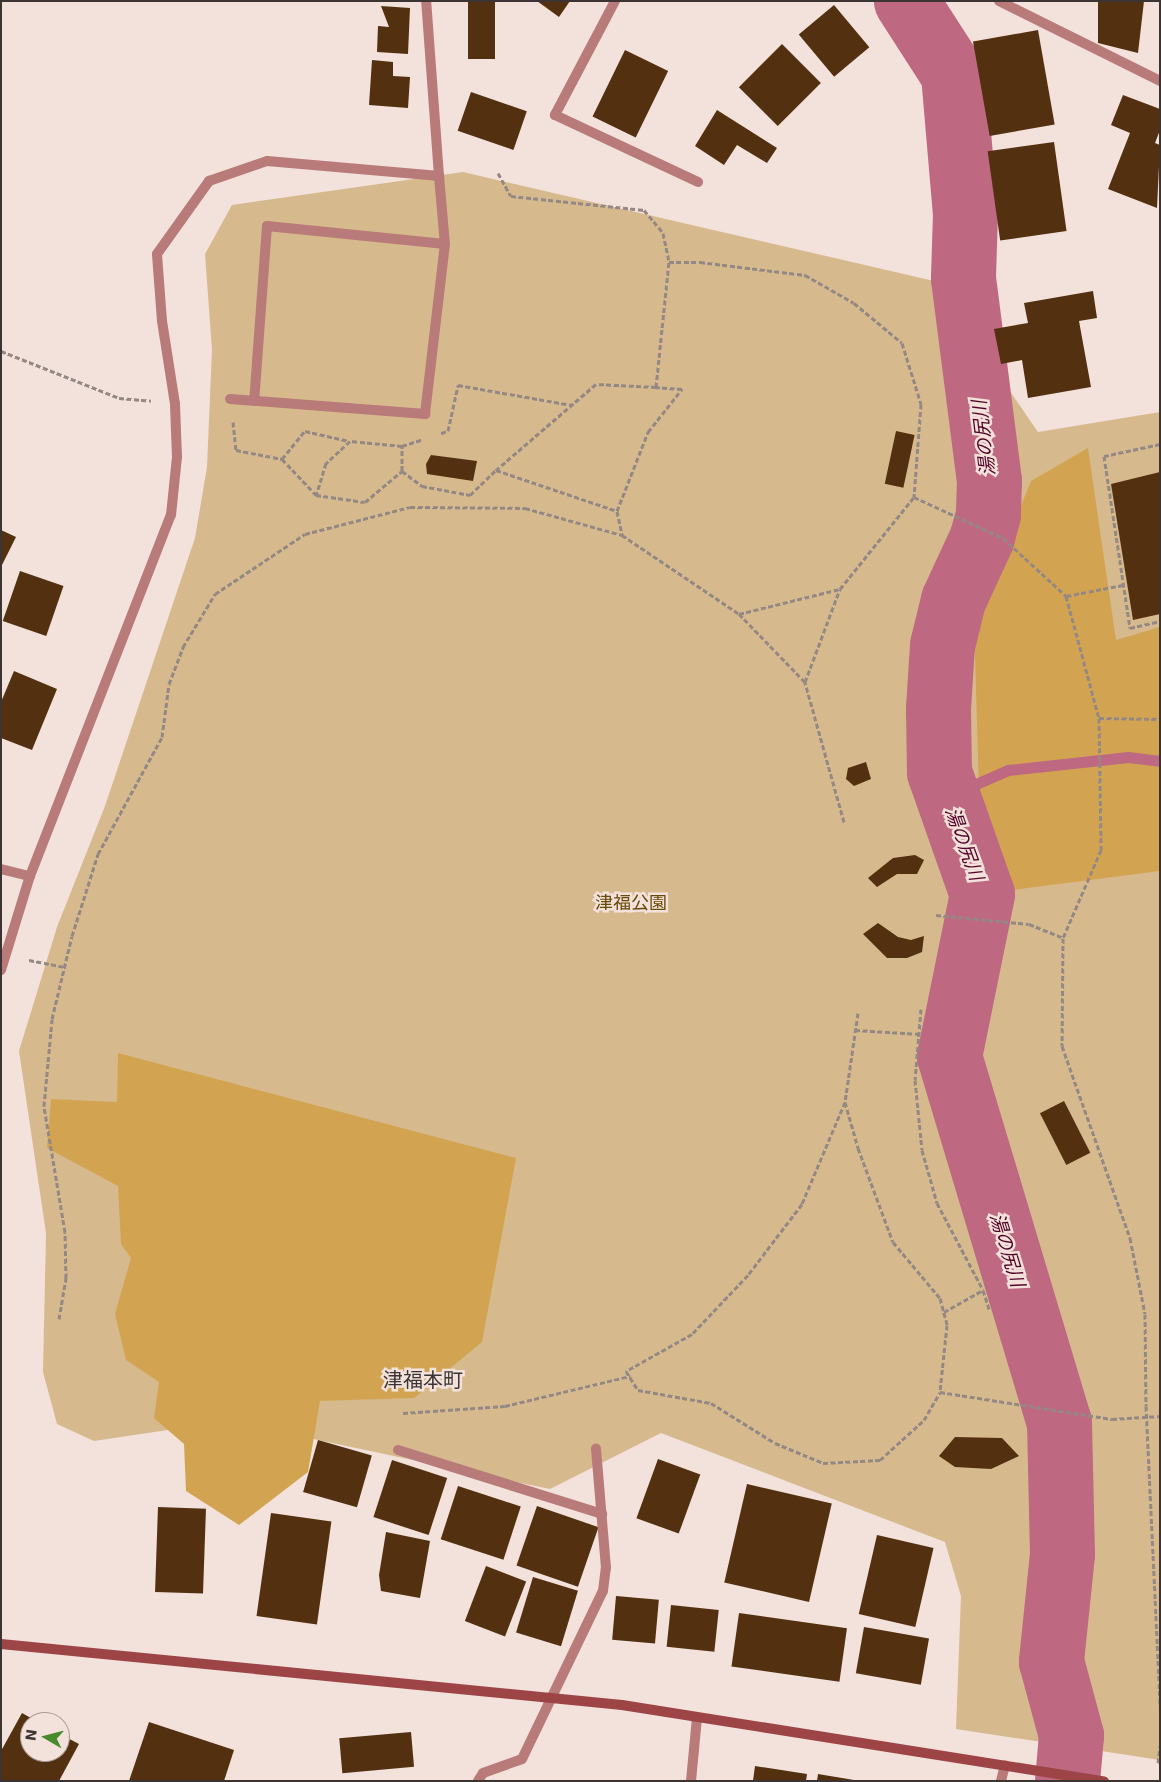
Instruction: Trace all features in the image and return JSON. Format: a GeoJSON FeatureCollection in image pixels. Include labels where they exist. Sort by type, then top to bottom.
{"type":"FeatureCollection","features":[{"type":"Feature","properties":{"kind":"street"},"geometry":{"type":"LineString","coordinates":[[230,399],[425,414],[445,244],[426,1]]}},
{"type":"Feature","properties":{"kind":"street"},"geometry":{"type":"LineString","coordinates":[[615,1],[554,116],[698,182]]}},
{"type":"Feature","properties":{"kind":"street"},"geometry":{"type":"LineString","coordinates":[[999,1],[1160,81]]}},
{"type":"Feature","properties":{"kind":"street"},"geometry":{"type":"LineString","coordinates":[[1,970],[30,876],[172,515],[177,457],[175,404],[162,321],[157,254],[209,182],[267,161],[439,176]]}},
{"type":"Feature","properties":{"kind":"street"},"geometry":{"type":"LineString","coordinates":[[254,401],[267,226],[445,244]]}},
{"type":"Feature","properties":{"kind":"street"},"geometry":{"type":"LineString","coordinates":[[1,869],[30,876]]}},
{"type":"Feature","properties":{"kind":"street"},"geometry":{"type":"LineString","coordinates":[[478,1781],[483,1773],[522,1759],[549,1698],[603,1591],[606,1568],[596,1448]]}},
{"type":"Feature","properties":{"kind":"street"},"geometry":{"type":"LineString","coordinates":[[398,1450],[602,1514]]}},
{"type":"Feature","properties":{"kind":"street"},"geometry":{"type":"LineString","coordinates":[[1,1644],[549,1698],[697,1717],[1104,1781]]}},
{"type":"Feature","properties":{"kind":"street"},"geometry":{"type":"LineString","coordinates":[[691,1781],[697,1717]]}},
{"type":"Feature","properties":{"kind":"street"},"geometry":{"type":"LineString","coordinates":[[1001,1781],[1005,1765]]}},
{"type":"Feature","properties":{"kind":"path"},"geometry":{"type":"LineString","coordinates":[[498,173],[511,196],[644,210],[663,233],[669,262],[656,388]]}},
{"type":"Feature","properties":{"kind":"path"},"geometry":{"type":"LineString","coordinates":[[669,262],[700,262],[805,275],[854,303],[902,343],[921,404],[914,497],[840,589],[805,682]]}},
{"type":"Feature","properties":{"kind":"path"},"geometry":{"type":"LineString","coordinates":[[1,351],[120,398],[175,404]]}},
{"type":"Feature","properties":{"kind":"path"},"geometry":{"type":"LineString","coordinates":[[402,471],[422,486],[470,495],[496,470],[596,384],[682,389],[648,432],[617,511],[622,535]]}},
{"type":"Feature","properties":{"kind":"path"},"geometry":{"type":"LineString","coordinates":[[439,434],[448,430],[458,385],[571,405]]}},
{"type":"Feature","properties":{"kind":"path"},"geometry":{"type":"LineString","coordinates":[[230,399],[236,450],[282,459],[316,495],[365,502],[402,471]]}},
{"type":"Feature","properties":{"kind":"path"},"geometry":{"type":"LineString","coordinates":[[282,459],[305,431],[350,441],[402,446],[430,437]]}},
{"type":"Feature","properties":{"kind":"path"},"geometry":{"type":"LineString","coordinates":[[316,495],[326,463],[350,441]]}},
{"type":"Feature","properties":{"kind":"path"},"geometry":{"type":"LineString","coordinates":[[1160,444],[1104,456],[1130,628],[1160,621]]}},
{"type":"Feature","properties":{"kind":"path"},"geometry":{"type":"LineString","coordinates":[[402,446],[402,471]]}},
{"type":"Feature","properties":{"kind":"path"},"geometry":{"type":"LineString","coordinates":[[496,470],[617,511]]}},
{"type":"Feature","properties":{"kind":"path"},"geometry":{"type":"LineString","coordinates":[[914,497],[1003,538],[1066,596],[1099,718],[1101,850],[1063,938],[1062,1046],[1130,1238],[1145,1314],[1146,1418],[1160,1707]]}},
{"type":"Feature","properties":{"kind":"path"},"geometry":{"type":"LineString","coordinates":[[59,1319],[66,1278],[65,1232],[44,1106],[52,1019],[64,967],[98,854],[162,736],[169,684],[183,647],[215,594],[305,534],[410,507],[525,508],[622,535],[739,614],[805,682],[844,822]]}},
{"type":"Feature","properties":{"kind":"path"},"geometry":{"type":"LineString","coordinates":[[1066,596],[1124,585]]}},
{"type":"Feature","properties":{"kind":"path"},"geometry":{"type":"LineString","coordinates":[[739,614],[840,589]]}},
{"type":"Feature","properties":{"kind":"path"},"geometry":{"type":"LineString","coordinates":[[1099,718],[1160,719]]}},
{"type":"Feature","properties":{"kind":"path"},"geometry":{"type":"LineString","coordinates":[[936,915],[1029,924],[1063,938]]}},
{"type":"Feature","properties":{"kind":"path"},"geometry":{"type":"LineString","coordinates":[[6,956],[64,967]]}},
{"type":"Feature","properties":{"kind":"path"},"geometry":{"type":"LineString","coordinates":[[921,1009],[915,1080],[922,1150],[937,1203],[982,1290],[990,1311]]}},
{"type":"Feature","properties":{"kind":"path"},"geometry":{"type":"LineString","coordinates":[[845,1102],[858,1148],[893,1242],[940,1298],[947,1325],[940,1392],[924,1420],[880,1460],[823,1463],[775,1442],[711,1404],[638,1390],[626,1371],[692,1334],[748,1275],[802,1204],[845,1102],[858,1013]]}},
{"type":"Feature","properties":{"kind":"path"},"geometry":{"type":"LineString","coordinates":[[855,1030],[920,1034]]}},
{"type":"Feature","properties":{"kind":"path"},"geometry":{"type":"LineString","coordinates":[[944,1312],[982,1290]]}},
{"type":"Feature","properties":{"kind":"path"},"geometry":{"type":"LineString","coordinates":[[403,1413],[505,1406],[630,1376]]}},
{"type":"Feature","properties":{"kind":"path"},"geometry":{"type":"LineString","coordinates":[[940,1392],[1112,1419],[1160,1416]]}},
{"type":"Feature","properties":{"kind":"path"},"geometry":{"type":"LineString","coordinates":[[1153,1564],[1160,1563]]}},
{"type":"Feature","properties":{"kind":"path"},"geometry":{"type":"LineString","coordinates":[[1158,1763],[1160,1746]]}},
{"type":"Feature","properties":{"kind":"green space","name":"津福公園"},"geometry":{"type":"Polygon","coordinates":[[[463,172],[934,281],[1038,432],[1160,412],[1160,1760],[956,1729],[961,1596],[945,1542],[661,1433],[550,1489],[228,1421],[94,1441],[57,1424],[43,1372],[46,1233],[19,1051],[57,927],[105,806],[195,538],[207,467],[212,350],[205,254],[232,205],[463,172]]]}},
{"type":"Feature","properties":{"kind":"shaded area"},"geometry":{"type":"Polygon","coordinates":[[[1088,448],[1116,640],[1160,627],[1160,871],[982,894],[974,621],[1031,481],[1088,448]]]}},
{"type":"Feature","properties":{"kind":"shaded area"},"geometry":{"type":"Polygon","coordinates":[[[118,1053],[516,1158],[482,1342],[414,1398],[320,1401],[308,1472],[239,1525],[186,1491],[184,1444],[154,1418],[159,1382],[126,1360],[115,1314],[131,1258],[121,1244],[118,1186],[47,1148],[51,1099],[117,1102],[118,1053]]]}},
{"type":"Feature","properties":{"kind":"building"},"geometry":{"type":"Polygon","coordinates":[[[468,1],[495,1],[495,59],[468,59],[468,1]]]}},
{"type":"Feature","properties":{"kind":"building"},"geometry":{"type":"Polygon","coordinates":[[[537,1],[570,1],[559,17],[537,1]]]}},
{"type":"Feature","properties":{"kind":"building"},"geometry":{"type":"Polygon","coordinates":[[[1098,1],[1144,1],[1138,53],[1098,43],[1098,1]]]}},
{"type":"Feature","properties":{"kind":"building"},"geometry":{"type":"Polygon","coordinates":[[[834,5],[869,47],[834,77],[799,35],[834,5]]]}},
{"type":"Feature","properties":{"kind":"building"},"geometry":{"type":"Polygon","coordinates":[[[381,6],[410,8],[408,54],[377,52],[378,26],[389,27],[381,6]]]}},
{"type":"Feature","properties":{"kind":"building"},"geometry":{"type":"Polygon","coordinates":[[[1038,30],[1055,125],[990,136],[973,41],[1038,30]]]}},
{"type":"Feature","properties":{"kind":"building"},"geometry":{"type":"Polygon","coordinates":[[[782,44],[821,83],[778,126],[739,87],[782,44]]]}},
{"type":"Feature","properties":{"kind":"building"},"geometry":{"type":"Polygon","coordinates":[[[625,50],[668,71],[636,138],[593,117],[625,50]]]}},
{"type":"Feature","properties":{"kind":"building"},"geometry":{"type":"Polygon","coordinates":[[[372,60],[393,62],[393,76],[410,77],[408,108],[369,105],[372,60]]]}},
{"type":"Feature","properties":{"kind":"building"},"geometry":{"type":"Polygon","coordinates":[[[471,92],[527,111],[513,150],[458,131],[471,92]]]}},
{"type":"Feature","properties":{"kind":"building"},"geometry":{"type":"Polygon","coordinates":[[[1123,95],[1160,109],[1160,130],[1155,143],[1160,145],[1157,208],[1108,189],[1130,133],[1111,125],[1123,95]]]}},
{"type":"Feature","properties":{"kind":"building"},"geometry":{"type":"Polygon","coordinates":[[[717,110],[777,148],[767,163],[737,145],[724,165],[695,146],[717,110]]]}},
{"type":"Feature","properties":{"kind":"building"},"geometry":{"type":"Polygon","coordinates":[[[1054,142],[1067,231],[1000,240],[988,151],[1054,142]]]}},
{"type":"Feature","properties":{"kind":"building"},"geometry":{"type":"Polygon","coordinates":[[[1093,291],[1097,318],[1079,321],[1091,387],[1028,398],[1022,360],[1001,364],[994,329],[1028,323],[1024,303],[1093,291]]]}},
{"type":"Feature","properties":{"kind":"building"},"geometry":{"type":"Polygon","coordinates":[[[896,431],[915,435],[903,488],[885,484],[896,431]]]}},
{"type":"Feature","properties":{"kind":"building"},"geometry":{"type":"Polygon","coordinates":[[[431,455],[477,461],[473,481],[427,474],[426,464],[431,455]]]}},
{"type":"Feature","properties":{"kind":"building"},"geometry":{"type":"Polygon","coordinates":[[[1160,472],[1160,614],[1133,620],[1111,484],[1160,472]]]}},
{"type":"Feature","properties":{"kind":"building"},"geometry":{"type":"Polygon","coordinates":[[[1,530],[16,537],[1,567],[1,530]]]}},
{"type":"Feature","properties":{"kind":"building"},"geometry":{"type":"Polygon","coordinates":[[[20,571],[63,586],[46,636],[3,621],[20,571]]]}},
{"type":"Feature","properties":{"kind":"building"},"geometry":{"type":"Polygon","coordinates":[[[14,671],[57,689],[32,750],[1,738],[1,702],[14,671]]]}},
{"type":"Feature","properties":{"kind":"building"},"geometry":{"type":"Polygon","coordinates":[[[866,762],[871,779],[854,786],[846,779],[848,768],[866,762]]]}},
{"type":"Feature","properties":{"kind":"building"},"geometry":{"type":"Polygon","coordinates":[[[915,855],[924,860],[917,874],[897,874],[877,887],[868,878],[893,858],[915,855]]]}},
{"type":"Feature","properties":{"kind":"building"},"geometry":{"type":"Polygon","coordinates":[[[878,923],[898,937],[911,940],[924,936],[922,952],[907,958],[887,958],[863,934],[878,923]]]}},
{"type":"Feature","properties":{"kind":"building"},"geometry":{"type":"Polygon","coordinates":[[[1064,1101],[1090,1153],[1066,1165],[1040,1113],[1064,1101]]]}},
{"type":"Feature","properties":{"kind":"building"},"geometry":{"type":"Polygon","coordinates":[[[955,1437],[1002,1438],[1019,1456],[991,1469],[955,1467],[939,1456],[955,1437]]]}},
{"type":"Feature","properties":{"kind":"building"},"geometry":{"type":"Polygon","coordinates":[[[318,1440],[372,1455],[357,1507],[303,1492],[318,1440]]]}},
{"type":"Feature","properties":{"kind":"building"},"geometry":{"type":"Polygon","coordinates":[[[658,1459],[700,1474],[679,1534],[636,1518],[658,1459]]]}},
{"type":"Feature","properties":{"kind":"building"},"geometry":{"type":"Polygon","coordinates":[[[392,1460],[447,1478],[429,1535],[373,1517],[392,1460]]]}},
{"type":"Feature","properties":{"kind":"building"},"geometry":{"type":"Polygon","coordinates":[[[747,1484],[832,1504],[809,1602],[724,1582],[747,1484]]]}},
{"type":"Feature","properties":{"kind":"building"},"geometry":{"type":"Polygon","coordinates":[[[458,1486],[521,1506],[503,1560],[441,1539],[458,1486]]]}},
{"type":"Feature","properties":{"kind":"building"},"geometry":{"type":"Polygon","coordinates":[[[537,1506],[598,1527],[578,1587],[516,1566],[537,1506]]]}},
{"type":"Feature","properties":{"kind":"building"},"geometry":{"type":"Polygon","coordinates":[[[158,1507],[206,1509],[203,1594],[155,1592],[158,1507]]]}},
{"type":"Feature","properties":{"kind":"building"},"geometry":{"type":"Polygon","coordinates":[[[271,1513],[331,1521],[317,1624],[257,1616],[271,1513]]]}},
{"type":"Feature","properties":{"kind":"building"},"geometry":{"type":"Polygon","coordinates":[[[386,1532],[430,1541],[420,1598],[381,1591],[379,1575],[386,1532]]]}},
{"type":"Feature","properties":{"kind":"building"},"geometry":{"type":"Polygon","coordinates":[[[877,1535],[934,1548],[915,1627],[859,1614],[877,1535]]]}},
{"type":"Feature","properties":{"kind":"building"},"geometry":{"type":"Polygon","coordinates":[[[486,1566],[526,1581],[505,1636],[465,1621],[486,1566]]]}},
{"type":"Feature","properties":{"kind":"building"},"geometry":{"type":"Polygon","coordinates":[[[533,1577],[578,1591],[561,1646],[516,1632],[533,1577]]]}},
{"type":"Feature","properties":{"kind":"building"},"geometry":{"type":"Polygon","coordinates":[[[616,1596],[659,1600],[655,1644],[612,1640],[616,1596]]]}},
{"type":"Feature","properties":{"kind":"building"},"geometry":{"type":"Polygon","coordinates":[[[671,1605],[719,1610],[714,1652],[667,1647],[671,1605]]]}},
{"type":"Feature","properties":{"kind":"building"},"geometry":{"type":"Polygon","coordinates":[[[739,1613],[847,1628],[839,1682],[731,1666],[739,1613]]]}},
{"type":"Feature","properties":{"kind":"building"},"geometry":{"type":"Polygon","coordinates":[[[864,1627],[929,1638],[921,1685],[856,1673],[864,1627]]]}},
{"type":"Feature","properties":{"kind":"building"},"geometry":{"type":"Polygon","coordinates":[[[20,1717],[20,1762],[69,1762],[59,1781],[1,1781],[1,1751],[20,1717]]]}},
{"type":"Feature","properties":{"kind":"building"},"geometry":{"type":"Polygon","coordinates":[[[149,1722],[234,1750],[224,1781],[129,1781],[149,1722]]]}},
{"type":"Feature","properties":{"kind":"building"},"geometry":{"type":"Polygon","coordinates":[[[411,1732],[414,1767],[342,1773],[339,1738],[411,1732]]]}},
{"type":"Feature","properties":{"kind":"building"},"geometry":{"type":"Polygon","coordinates":[[[70,1739],[79,1744],[70,1761],[70,1739]]]}},
{"type":"Feature","properties":{"kind":"building"},"geometry":{"type":"Polygon","coordinates":[[[755,1766],[807,1774],[806,1781],[753,1781],[755,1766]]]}},
{"type":"Feature","properties":{"kind":"building"},"geometry":{"type":"Polygon","coordinates":[[[818,1774],[854,1780],[854,1781],[817,1781],[818,1774]]]}},
{"type":"Feature","properties":{"kind":"waterway","name":"湯の尻川"},"geometry":{"type":"LineString","coordinates":[[906,1],[953,74],[965,213],[963,278],[989,481],[988,514],[982,537],[953,600],[942,645],[938,709],[939,772],[982,894],[949,1056],[1059,1422],[1062,1554],[1051,1661],[1071,1735],[1067,1781]]}},
{"type":"Feature","properties":{"kind":"waterway"},"geometry":{"type":"LineString","coordinates":[[946,797],[1008,770],[1128,757],[1160,761]]}},
{"type":"Feature","properties":{"kind":"district","name":"津福本町"},"geometry":{"type":"Point","coordinates":[423,1380]}}]}
